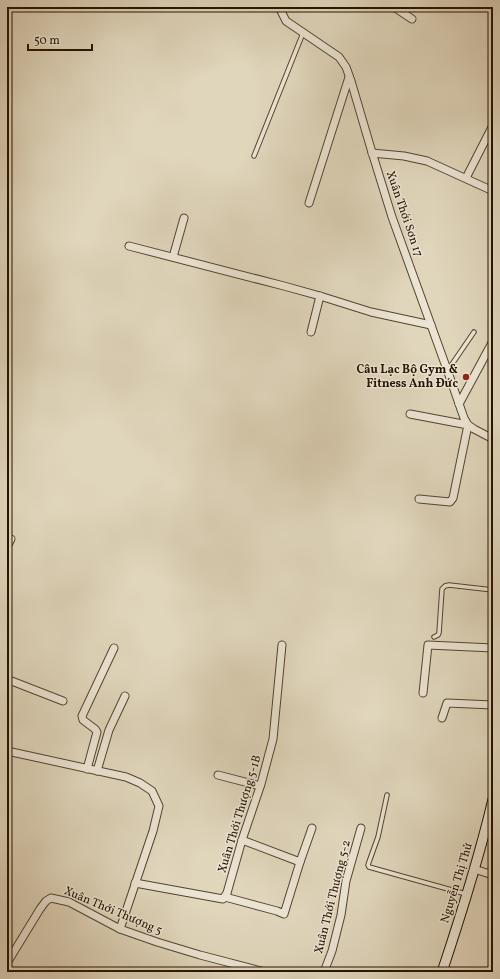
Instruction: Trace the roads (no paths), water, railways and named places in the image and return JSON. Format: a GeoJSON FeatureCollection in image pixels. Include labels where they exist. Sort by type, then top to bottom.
{"type":"FeatureCollection","features":[{"type":"Feature","properties":{"kind":"street","name":"Xuân Thới Sơn 17"},"geometry":{"type":"LineString","coordinates":[[280,7],[286,21],[339,57],[346,67],[392,217],[464,418],[468,425]]}},
{"type":"Feature","properties":{"kind":"street"},"geometry":{"type":"LineString","coordinates":[[394,7],[412,19]]}},
{"type":"Feature","properties":{"kind":"street"},"geometry":{"type":"LineString","coordinates":[[308,203],[349,77]]}},
{"type":"Feature","properties":{"kind":"street"},"geometry":{"type":"LineString","coordinates":[[466,178],[492,127]]}},
{"type":"Feature","properties":{"kind":"street"},"geometry":{"type":"LineString","coordinates":[[372,154],[404,156],[428,161],[493,191]]}},
{"type":"Feature","properties":{"kind":"street"},"geometry":{"type":"LineString","coordinates":[[173,257],[184,218]]}},
{"type":"Feature","properties":{"kind":"street"},"geometry":{"type":"LineString","coordinates":[[129,246],[320,296],[371,312],[431,325]]}},
{"type":"Feature","properties":{"kind":"street"},"geometry":{"type":"LineString","coordinates":[[311,332],[320,296]]}},
{"type":"Feature","properties":{"kind":"street"},"geometry":{"type":"LineString","coordinates":[[459,404],[493,341]]}},
{"type":"Feature","properties":{"kind":"street"},"geometry":{"type":"LineString","coordinates":[[410,414],[468,425],[493,439]]}},
{"type":"Feature","properties":{"kind":"street"},"geometry":{"type":"LineString","coordinates":[[419,499],[450,502],[453,498],[468,425]]}},
{"type":"Feature","properties":{"kind":"street"},"geometry":{"type":"LineString","coordinates":[[7,548],[11,539]]}},
{"type":"Feature","properties":{"kind":"street","name":"Xuân Thới Thượng 5-1B"},"geometry":{"type":"LineString","coordinates":[[225,897],[260,786],[273,739],[282,644]]}},
{"type":"Feature","properties":{"kind":"street"},"geometry":{"type":"LineString","coordinates":[[423,693],[428,645],[493,648]]}},
{"type":"Feature","properties":{"kind":"street"},"geometry":{"type":"LineString","coordinates":[[86,768],[97,732],[83,720],[82,716],[114,648]]}},
{"type":"Feature","properties":{"kind":"street"},"geometry":{"type":"LineString","coordinates":[[7,686],[9,680],[63,701]]}},
{"type":"Feature","properties":{"kind":"street"},"geometry":{"type":"LineString","coordinates":[[97,771],[109,730],[125,696]]}},
{"type":"Feature","properties":{"kind":"street"},"geometry":{"type":"LineString","coordinates":[[442,718],[447,702],[493,705]]}},
{"type":"Feature","properties":{"kind":"street"},"geometry":{"type":"LineString","coordinates":[[7,751],[126,777],[140,783],[152,791],[159,806],[153,830],[120,928]]}},
{"type":"Feature","properties":{"kind":"street"},"geometry":{"type":"LineString","coordinates":[[218,775],[260,786]]}},
{"type":"Feature","properties":{"kind":"street","name":"Nguyễn Thị Thử"},"geometry":{"type":"LineString","coordinates":[[442,972],[467,895],[493,799]]}},
{"type":"Feature","properties":{"kind":"street"},"geometry":{"type":"LineString","coordinates":[[135,883],[215,898],[223,899],[225,897],[284,914],[312,828]]}},
{"type":"Feature","properties":{"kind":"street","name":"Xuân Thới Thượng 5-2"},"geometry":{"type":"LineString","coordinates":[[324,972],[332,951],[342,915],[346,881],[361,828]]}},
{"type":"Feature","properties":{"kind":"street"},"geometry":{"type":"LineString","coordinates":[[242,840],[300,862]]}},
{"type":"Feature","properties":{"kind":"street"},"geometry":{"type":"LineString","coordinates":[[474,869],[493,875]]}},
{"type":"Feature","properties":{"kind":"street","name":"Xuân Thới Thượng 5"},"geometry":{"type":"LineString","coordinates":[[7,963],[40,909],[46,901],[51,898],[69,902],[120,928],[157,942],[265,972]]}},
{"type":"Feature","properties":{"kind":"lane"},"geometry":{"type":"LineString","coordinates":[[254,156],[303,33]]}},
{"type":"Feature","properties":{"kind":"lane"},"geometry":{"type":"LineString","coordinates":[[448,370],[474,332]]}},
{"type":"Feature","properties":{"kind":"lane"},"geometry":{"type":"LineString","coordinates":[[434,637],[438,635],[442,589],[445,586],[449,585],[493,590]]}},
{"type":"Feature","properties":{"kind":"lane"},"geometry":{"type":"LineString","coordinates":[[387,795],[378,837],[368,865],[369,867],[467,895]]}},
{"type":"Feature","properties":{"kind":"place","name":"Câu Lạc Bộ Gym & Fitness Anh Đức"},"geometry":{"type":"Point","coordinates":[466,377]}}]}
